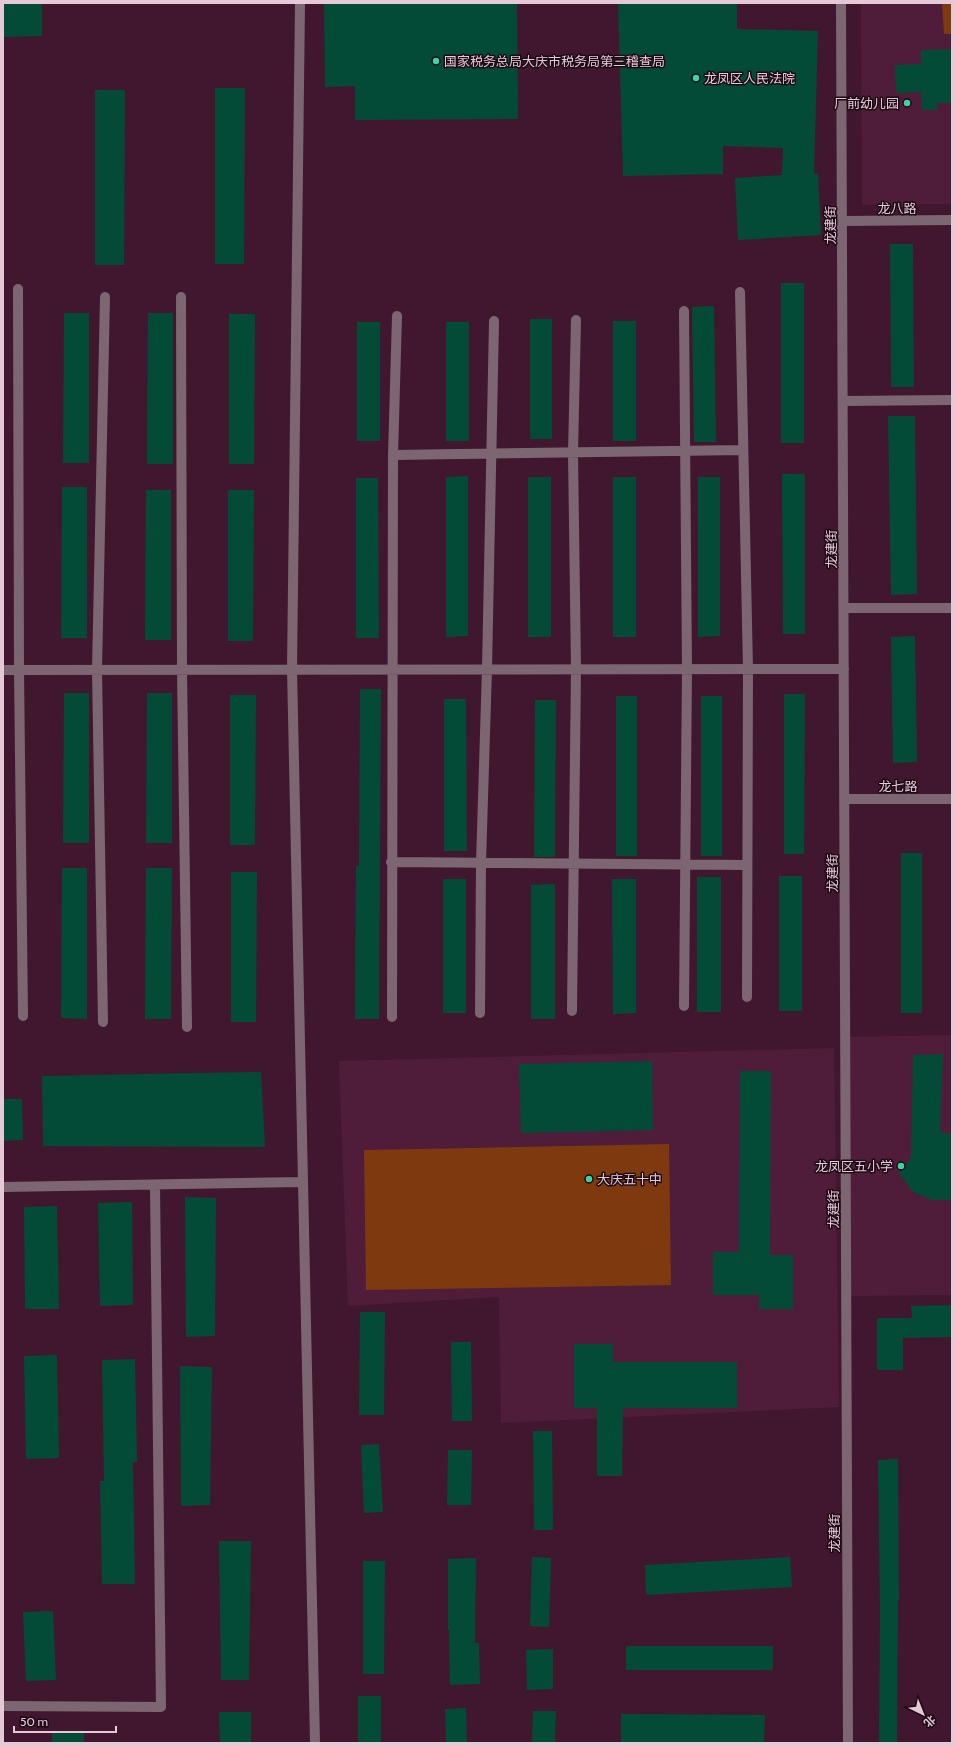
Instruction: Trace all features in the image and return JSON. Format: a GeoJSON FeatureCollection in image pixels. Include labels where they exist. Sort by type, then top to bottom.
{"type":"FeatureCollection","features":[{"type":"Feature","properties":{"kind":"street"},"geometry":{"type":"LineString","coordinates":[[300,3],[292,669],[315,1743]]}},
{"type":"Feature","properties":{"kind":"street","name":"龙建街"},"geometry":{"type":"LineString","coordinates":[[841,3],[848,1743]]}},
{"type":"Feature","properties":{"kind":"street","name":"龙八路"},"geometry":{"type":"LineString","coordinates":[[843,221],[952,220]]}},
{"type":"Feature","properties":{"kind":"street"},"geometry":{"type":"LineString","coordinates":[[18,289],[19,670],[23,1016]]}},
{"type":"Feature","properties":{"kind":"street"},"geometry":{"type":"LineString","coordinates":[[740,292],[748,669],[747,997]]}},
{"type":"Feature","properties":{"kind":"street"},"geometry":{"type":"LineString","coordinates":[[103,1022],[97,670],[105,297]]}},
{"type":"Feature","properties":{"kind":"street"},"geometry":{"type":"LineString","coordinates":[[181,297],[182,670],[187,1026]]}},
{"type":"Feature","properties":{"kind":"street"},"geometry":{"type":"LineString","coordinates":[[684,311],[687,669],[684,864],[684,1006]]}},
{"type":"Feature","properties":{"kind":"street"},"geometry":{"type":"LineString","coordinates":[[392,1016],[391,862],[394,669],[393,455],[397,316]]}},
{"type":"Feature","properties":{"kind":"street"},"geometry":{"type":"LineString","coordinates":[[572,1011],[576,669],[573,453],[576,320]]}},
{"type":"Feature","properties":{"kind":"street"},"geometry":{"type":"LineString","coordinates":[[480,1013],[481,863],[488,669],[494,321]]}},
{"type":"Feature","properties":{"kind":"street"},"geometry":{"type":"LineString","coordinates":[[843,401],[952,400]]}},
{"type":"Feature","properties":{"kind":"street"},"geometry":{"type":"LineString","coordinates":[[393,455],[743,450]]}},
{"type":"Feature","properties":{"kind":"street"},"geometry":{"type":"LineString","coordinates":[[844,608],[952,608]]}},
{"type":"Feature","properties":{"kind":"street"},"geometry":{"type":"LineString","coordinates":[[3,670],[844,669]]}},
{"type":"Feature","properties":{"kind":"street","name":"龙七路"},"geometry":{"type":"LineString","coordinates":[[845,799],[952,799]]}},
{"type":"Feature","properties":{"kind":"street"},"geometry":{"type":"LineString","coordinates":[[391,862],[748,865]]}},
{"type":"Feature","properties":{"kind":"street"},"geometry":{"type":"LineString","coordinates":[[3,1187],[303,1182]]}},
{"type":"Feature","properties":{"kind":"street"},"geometry":{"type":"LineString","coordinates":[[3,1706],[161,1707],[155,1185]]}},
{"type":"Feature","properties":{"kind":"shaded area","name":"厂前幼儿园"},"geometry":{"type":"Polygon","coordinates":[[[861,3],[952,3],[952,204],[862,205],[861,3]]]}},
{"type":"Feature","properties":{"kind":"shaded area"},"geometry":{"type":"Polygon","coordinates":[[[942,3],[952,3],[952,34],[944,34],[942,3]]]}},
{"type":"Feature","properties":{"kind":"shaded area","name":"龙凤区五小学"},"geometry":{"type":"Polygon","coordinates":[[[952,1035],[952,1295],[851,1296],[847,1037],[952,1035]]]}},
{"type":"Feature","properties":{"kind":"shaded area","name":"大庆五十中"},"geometry":{"type":"Polygon","coordinates":[[[834,1048],[839,1407],[501,1423],[499,1297],[348,1306],[339,1061],[834,1048]]]}},
{"type":"Feature","properties":{"kind":"shaded area"},"geometry":{"type":"Polygon","coordinates":[[[669,1144],[671,1285],[366,1290],[364,1150],[669,1144]]]}},
{"type":"Feature","properties":{"kind":"building"},"geometry":{"type":"Polygon","coordinates":[[[3,3],[42,3],[42,36],[3,37],[3,3]]]}},
{"type":"Feature","properties":{"kind":"building","name":"国家税务总局大庆市税务局第三稽查局"},"geometry":{"type":"Polygon","coordinates":[[[324,3],[517,3],[518,119],[355,120],[355,86],[325,87],[324,3]]]}},
{"type":"Feature","properties":{"kind":"building","name":"龙凤区人民法院"},"geometry":{"type":"Polygon","coordinates":[[[618,3],[737,3],[737,29],[818,31],[814,174],[818,173],[821,235],[738,240],[735,178],[782,175],[783,148],[723,146],[723,174],[623,176],[618,3]]]}},
{"type":"Feature","properties":{"kind":"building"},"geometry":{"type":"Polygon","coordinates":[[[952,49],[952,103],[937,103],[937,110],[922,110],[921,92],[896,93],[895,65],[921,64],[921,50],[952,49]]]}},
{"type":"Feature","properties":{"kind":"building"},"geometry":{"type":"Polygon","coordinates":[[[215,88],[245,88],[244,264],[215,264],[215,88]]]}},
{"type":"Feature","properties":{"kind":"building"},"geometry":{"type":"Polygon","coordinates":[[[95,90],[125,90],[124,265],[95,265],[95,90]]]}},
{"type":"Feature","properties":{"kind":"building"},"geometry":{"type":"Polygon","coordinates":[[[890,244],[913,244],[914,387],[891,387],[890,244]]]}},
{"type":"Feature","properties":{"kind":"building"},"geometry":{"type":"Polygon","coordinates":[[[781,283],[804,283],[804,443],[781,443],[781,283]]]}},
{"type":"Feature","properties":{"kind":"building"},"geometry":{"type":"Polygon","coordinates":[[[714,306],[716,442],[694,442],[692,307],[714,306]]]}},
{"type":"Feature","properties":{"kind":"building"},"geometry":{"type":"Polygon","coordinates":[[[64,313],[89,313],[89,463],[63,463],[64,313]]]}},
{"type":"Feature","properties":{"kind":"building"},"geometry":{"type":"Polygon","coordinates":[[[148,313],[173,313],[173,464],[147,464],[148,313]]]}},
{"type":"Feature","properties":{"kind":"building"},"geometry":{"type":"Polygon","coordinates":[[[229,314],[255,314],[254,464],[229,464],[229,314]]]}},
{"type":"Feature","properties":{"kind":"building"},"geometry":{"type":"Polygon","coordinates":[[[530,319],[552,319],[552,439],[530,439],[530,319]]]}},
{"type":"Feature","properties":{"kind":"building"},"geometry":{"type":"Polygon","coordinates":[[[613,321],[636,321],[636,441],[613,441],[613,321]]]}},
{"type":"Feature","properties":{"kind":"building"},"geometry":{"type":"Polygon","coordinates":[[[357,322],[380,322],[380,441],[357,441],[357,322]]]}},
{"type":"Feature","properties":{"kind":"building"},"geometry":{"type":"Polygon","coordinates":[[[446,322],[469,322],[469,441],[446,441],[446,322]]]}},
{"type":"Feature","properties":{"kind":"building"},"geometry":{"type":"Polygon","coordinates":[[[888,416],[915,416],[917,594],[891,595],[888,416]]]}},
{"type":"Feature","properties":{"kind":"building"},"geometry":{"type":"Polygon","coordinates":[[[782,474],[805,474],[805,634],[783,634],[782,474]]]}},
{"type":"Feature","properties":{"kind":"building"},"geometry":{"type":"Polygon","coordinates":[[[468,476],[468,636],[446,637],[446,477],[468,476]]]}},
{"type":"Feature","properties":{"kind":"building"},"geometry":{"type":"Polygon","coordinates":[[[528,477],[551,477],[551,637],[528,637],[528,477]]]}},
{"type":"Feature","properties":{"kind":"building"},"geometry":{"type":"Polygon","coordinates":[[[613,477],[636,477],[636,637],[613,637],[613,477]]]}},
{"type":"Feature","properties":{"kind":"building"},"geometry":{"type":"Polygon","coordinates":[[[698,477],[720,477],[720,636],[698,637],[698,477]]]}},
{"type":"Feature","properties":{"kind":"building"},"geometry":{"type":"Polygon","coordinates":[[[356,478],[378,478],[379,638],[356,638],[356,478]]]}},
{"type":"Feature","properties":{"kind":"building"},"geometry":{"type":"Polygon","coordinates":[[[62,487],[87,487],[87,638],[61,638],[62,487]]]}},
{"type":"Feature","properties":{"kind":"building"},"geometry":{"type":"Polygon","coordinates":[[[146,490],[171,490],[171,640],[145,640],[146,490]]]}},
{"type":"Feature","properties":{"kind":"building"},"geometry":{"type":"Polygon","coordinates":[[[228,490],[254,490],[253,641],[228,641],[228,490]]]}},
{"type":"Feature","properties":{"kind":"building"},"geometry":{"type":"Polygon","coordinates":[[[915,636],[917,762],[893,763],[891,637],[915,636]]]}},
{"type":"Feature","properties":{"kind":"building"},"geometry":{"type":"Polygon","coordinates":[[[360,689],[381,689],[379,1019],[355,1019],[356,866],[359,866],[360,689]]]}},
{"type":"Feature","properties":{"kind":"building"},"geometry":{"type":"Polygon","coordinates":[[[64,693],[89,693],[89,843],[63,843],[64,693]]]}},
{"type":"Feature","properties":{"kind":"building"},"geometry":{"type":"Polygon","coordinates":[[[147,693],[172,693],[172,843],[146,843],[147,693]]]}},
{"type":"Feature","properties":{"kind":"building"},"geometry":{"type":"Polygon","coordinates":[[[784,694],[805,694],[804,854],[784,854],[784,694]]]}},
{"type":"Feature","properties":{"kind":"building"},"geometry":{"type":"Polygon","coordinates":[[[230,695],[256,695],[255,845],[230,845],[230,695]]]}},
{"type":"Feature","properties":{"kind":"building"},"geometry":{"type":"Polygon","coordinates":[[[616,696],[637,696],[637,856],[616,856],[616,696]]]}},
{"type":"Feature","properties":{"kind":"building"},"geometry":{"type":"Polygon","coordinates":[[[701,696],[722,696],[722,856],[701,856],[701,696]]]}},
{"type":"Feature","properties":{"kind":"building"},"geometry":{"type":"Polygon","coordinates":[[[444,699],[466,699],[467,851],[444,851],[444,699]]]}},
{"type":"Feature","properties":{"kind":"building"},"geometry":{"type":"Polygon","coordinates":[[[535,700],[556,700],[555,857],[534,857],[535,700]]]}},
{"type":"Feature","properties":{"kind":"building"},"geometry":{"type":"Polygon","coordinates":[[[901,853],[922,853],[922,1013],[901,1013],[901,853]]]}},
{"type":"Feature","properties":{"kind":"building"},"geometry":{"type":"Polygon","coordinates":[[[62,868],[87,868],[87,1019],[61,1018],[62,868]]]}},
{"type":"Feature","properties":{"kind":"building"},"geometry":{"type":"Polygon","coordinates":[[[146,868],[172,868],[171,1019],[145,1019],[146,868]]]}},
{"type":"Feature","properties":{"kind":"building"},"geometry":{"type":"Polygon","coordinates":[[[231,872],[257,872],[256,1022],[231,1022],[231,872]]]}},
{"type":"Feature","properties":{"kind":"building"},"geometry":{"type":"Polygon","coordinates":[[[779,876],[802,876],[802,1011],[779,1011],[779,876]]]}},
{"type":"Feature","properties":{"kind":"building"},"geometry":{"type":"Polygon","coordinates":[[[697,877],[721,877],[721,1012],[697,1012],[697,877]]]}},
{"type":"Feature","properties":{"kind":"building"},"geometry":{"type":"Polygon","coordinates":[[[443,879],[466,879],[466,1013],[443,1013],[443,879]]]}},
{"type":"Feature","properties":{"kind":"building"},"geometry":{"type":"Polygon","coordinates":[[[612,879],[636,879],[636,1013],[613,1014],[612,879]]]}},
{"type":"Feature","properties":{"kind":"building"},"geometry":{"type":"Polygon","coordinates":[[[555,884],[555,1019],[531,1019],[531,885],[555,884]]]}},
{"type":"Feature","properties":{"kind":"building"},"geometry":{"type":"Polygon","coordinates":[[[943,1054],[940,1132],[952,1134],[952,1200],[932,1200],[913,1192],[899,1173],[911,1158],[913,1055],[943,1054]]]}},
{"type":"Feature","properties":{"kind":"building"},"geometry":{"type":"Polygon","coordinates":[[[652,1061],[653,1130],[521,1133],[519,1064],[652,1061]]]}},
{"type":"Feature","properties":{"kind":"building"},"geometry":{"type":"Polygon","coordinates":[[[740,1071],[771,1071],[770,1255],[793,1255],[793,1309],[759,1309],[759,1295],[713,1295],[713,1252],[739,1252],[740,1071]]]}},
{"type":"Feature","properties":{"kind":"building"},"geometry":{"type":"Polygon","coordinates":[[[261,1072],[265,1147],[43,1146],[42,1076],[261,1072]]]}},
{"type":"Feature","properties":{"kind":"building"},"geometry":{"type":"Polygon","coordinates":[[[3,1099],[22,1099],[23,1140],[3,1141],[3,1099]]]}},
{"type":"Feature","properties":{"kind":"building"},"geometry":{"type":"Polygon","coordinates":[[[185,1197],[216,1198],[215,1336],[186,1337],[185,1197]]]}},
{"type":"Feature","properties":{"kind":"building"},"geometry":{"type":"Polygon","coordinates":[[[132,1202],[133,1305],[100,1306],[98,1203],[132,1202]]]}},
{"type":"Feature","properties":{"kind":"building"},"geometry":{"type":"Polygon","coordinates":[[[57,1206],[59,1309],[25,1309],[24,1207],[57,1206]]]}},
{"type":"Feature","properties":{"kind":"building"},"geometry":{"type":"Polygon","coordinates":[[[952,1305],[952,1337],[903,1338],[903,1370],[877,1370],[877,1318],[912,1318],[911,1306],[952,1305]]]}},
{"type":"Feature","properties":{"kind":"building"},"geometry":{"type":"Polygon","coordinates":[[[360,1312],[385,1312],[384,1415],[359,1415],[360,1312]]]}},
{"type":"Feature","properties":{"kind":"building"},"geometry":{"type":"Polygon","coordinates":[[[451,1342],[471,1342],[472,1421],[452,1421],[451,1342]]]}},
{"type":"Feature","properties":{"kind":"building"},"geometry":{"type":"Polygon","coordinates":[[[574,1344],[613,1344],[613,1362],[737,1362],[737,1408],[623,1408],[622,1476],[597,1476],[597,1408],[574,1408],[574,1344]]]}},
{"type":"Feature","properties":{"kind":"building"},"geometry":{"type":"Polygon","coordinates":[[[57,1355],[59,1458],[26,1459],[24,1356],[57,1355]]]}},
{"type":"Feature","properties":{"kind":"building"},"geometry":{"type":"Polygon","coordinates":[[[135,1359],[137,1462],[133,1462],[135,1584],[102,1584],[100,1481],[104,1481],[102,1360],[135,1359]]]}},
{"type":"Feature","properties":{"kind":"building"},"geometry":{"type":"Polygon","coordinates":[[[180,1366],[212,1367],[210,1505],[181,1506],[180,1366]]]}},
{"type":"Feature","properties":{"kind":"building"},"geometry":{"type":"Polygon","coordinates":[[[533,1431],[552,1431],[553,1530],[534,1530],[533,1431]]]}},
{"type":"Feature","properties":{"kind":"building"},"geometry":{"type":"Polygon","coordinates":[[[379,1444],[383,1512],[364,1513],[361,1445],[379,1444]]]}},
{"type":"Feature","properties":{"kind":"building"},"geometry":{"type":"Polygon","coordinates":[[[448,1450],[472,1450],[471,1505],[447,1505],[448,1450]]]}},
{"type":"Feature","properties":{"kind":"building"},"geometry":{"type":"Polygon","coordinates":[[[898,1459],[899,1600],[897,1743],[879,1743],[880,1613],[878,1460],[898,1459]]]}},
{"type":"Feature","properties":{"kind":"building"},"geometry":{"type":"Polygon","coordinates":[[[219,1541],[251,1541],[249,1680],[221,1680],[219,1541]]]}},
{"type":"Feature","properties":{"kind":"building"},"geometry":{"type":"Polygon","coordinates":[[[532,1557],[551,1558],[549,1627],[530,1626],[532,1557]]]}},
{"type":"Feature","properties":{"kind":"building"},"geometry":{"type":"Polygon","coordinates":[[[790,1557],[792,1587],[646,1595],[645,1565],[790,1557]]]}},
{"type":"Feature","properties":{"kind":"building"},"geometry":{"type":"Polygon","coordinates":[[[476,1558],[475,1643],[479,1643],[480,1684],[450,1685],[448,1559],[476,1558]]]}},
{"type":"Feature","properties":{"kind":"building"},"geometry":{"type":"Polygon","coordinates":[[[363,1561],[385,1561],[384,1674],[363,1674],[363,1561]]]}},
{"type":"Feature","properties":{"kind":"building"},"geometry":{"type":"Polygon","coordinates":[[[53,1611],[56,1680],[26,1681],[23,1612],[53,1611]]]}},
{"type":"Feature","properties":{"kind":"building"},"geometry":{"type":"Polygon","coordinates":[[[626,1646],[773,1646],[773,1670],[626,1670],[626,1646]]]}},
{"type":"Feature","properties":{"kind":"building"},"geometry":{"type":"Polygon","coordinates":[[[553,1649],[553,1689],[527,1690],[526,1650],[553,1649]]]}},
{"type":"Feature","properties":{"kind":"building"},"geometry":{"type":"Polygon","coordinates":[[[358,1696],[381,1696],[381,1743],[358,1743],[358,1696]]]}},
{"type":"Feature","properties":{"kind":"building"},"geometry":{"type":"Polygon","coordinates":[[[466,1708],[467,1743],[446,1743],[445,1709],[466,1708]]]}},
{"type":"Feature","properties":{"kind":"building"},"geometry":{"type":"Polygon","coordinates":[[[533,1711],[556,1711],[555,1743],[532,1743],[533,1711]]]}},
{"type":"Feature","properties":{"kind":"building"},"geometry":{"type":"Polygon","coordinates":[[[219,1712],[251,1712],[251,1743],[220,1743],[219,1712]]]}},
{"type":"Feature","properties":{"kind":"building"},"geometry":{"type":"Polygon","coordinates":[[[621,1714],[765,1715],[764,1743],[621,1743],[621,1714]]]}},
{"type":"Feature","properties":{"kind":"building"},"geometry":{"type":"Polygon","coordinates":[[[52,1731],[84,1732],[84,1743],[52,1743],[52,1731]]]}},
{"type":"Feature","properties":{"kind":"place","name":"国家税务总局大庆市税务局第三稽查局"},"geometry":{"type":"Point","coordinates":[436,61]}},
{"type":"Feature","properties":{"kind":"place","name":"龙凤区人民法院"},"geometry":{"type":"Point","coordinates":[696,78]}},
{"type":"Feature","properties":{"kind":"place","name":"厂前幼儿园"},"geometry":{"type":"Point","coordinates":[907,103]}},
{"type":"Feature","properties":{"kind":"place","name":"龙凤区五小学"},"geometry":{"type":"Point","coordinates":[901,1166]}},
{"type":"Feature","properties":{"kind":"place","name":"大庆五十中"},"geometry":{"type":"Point","coordinates":[589,1179]}}]}
